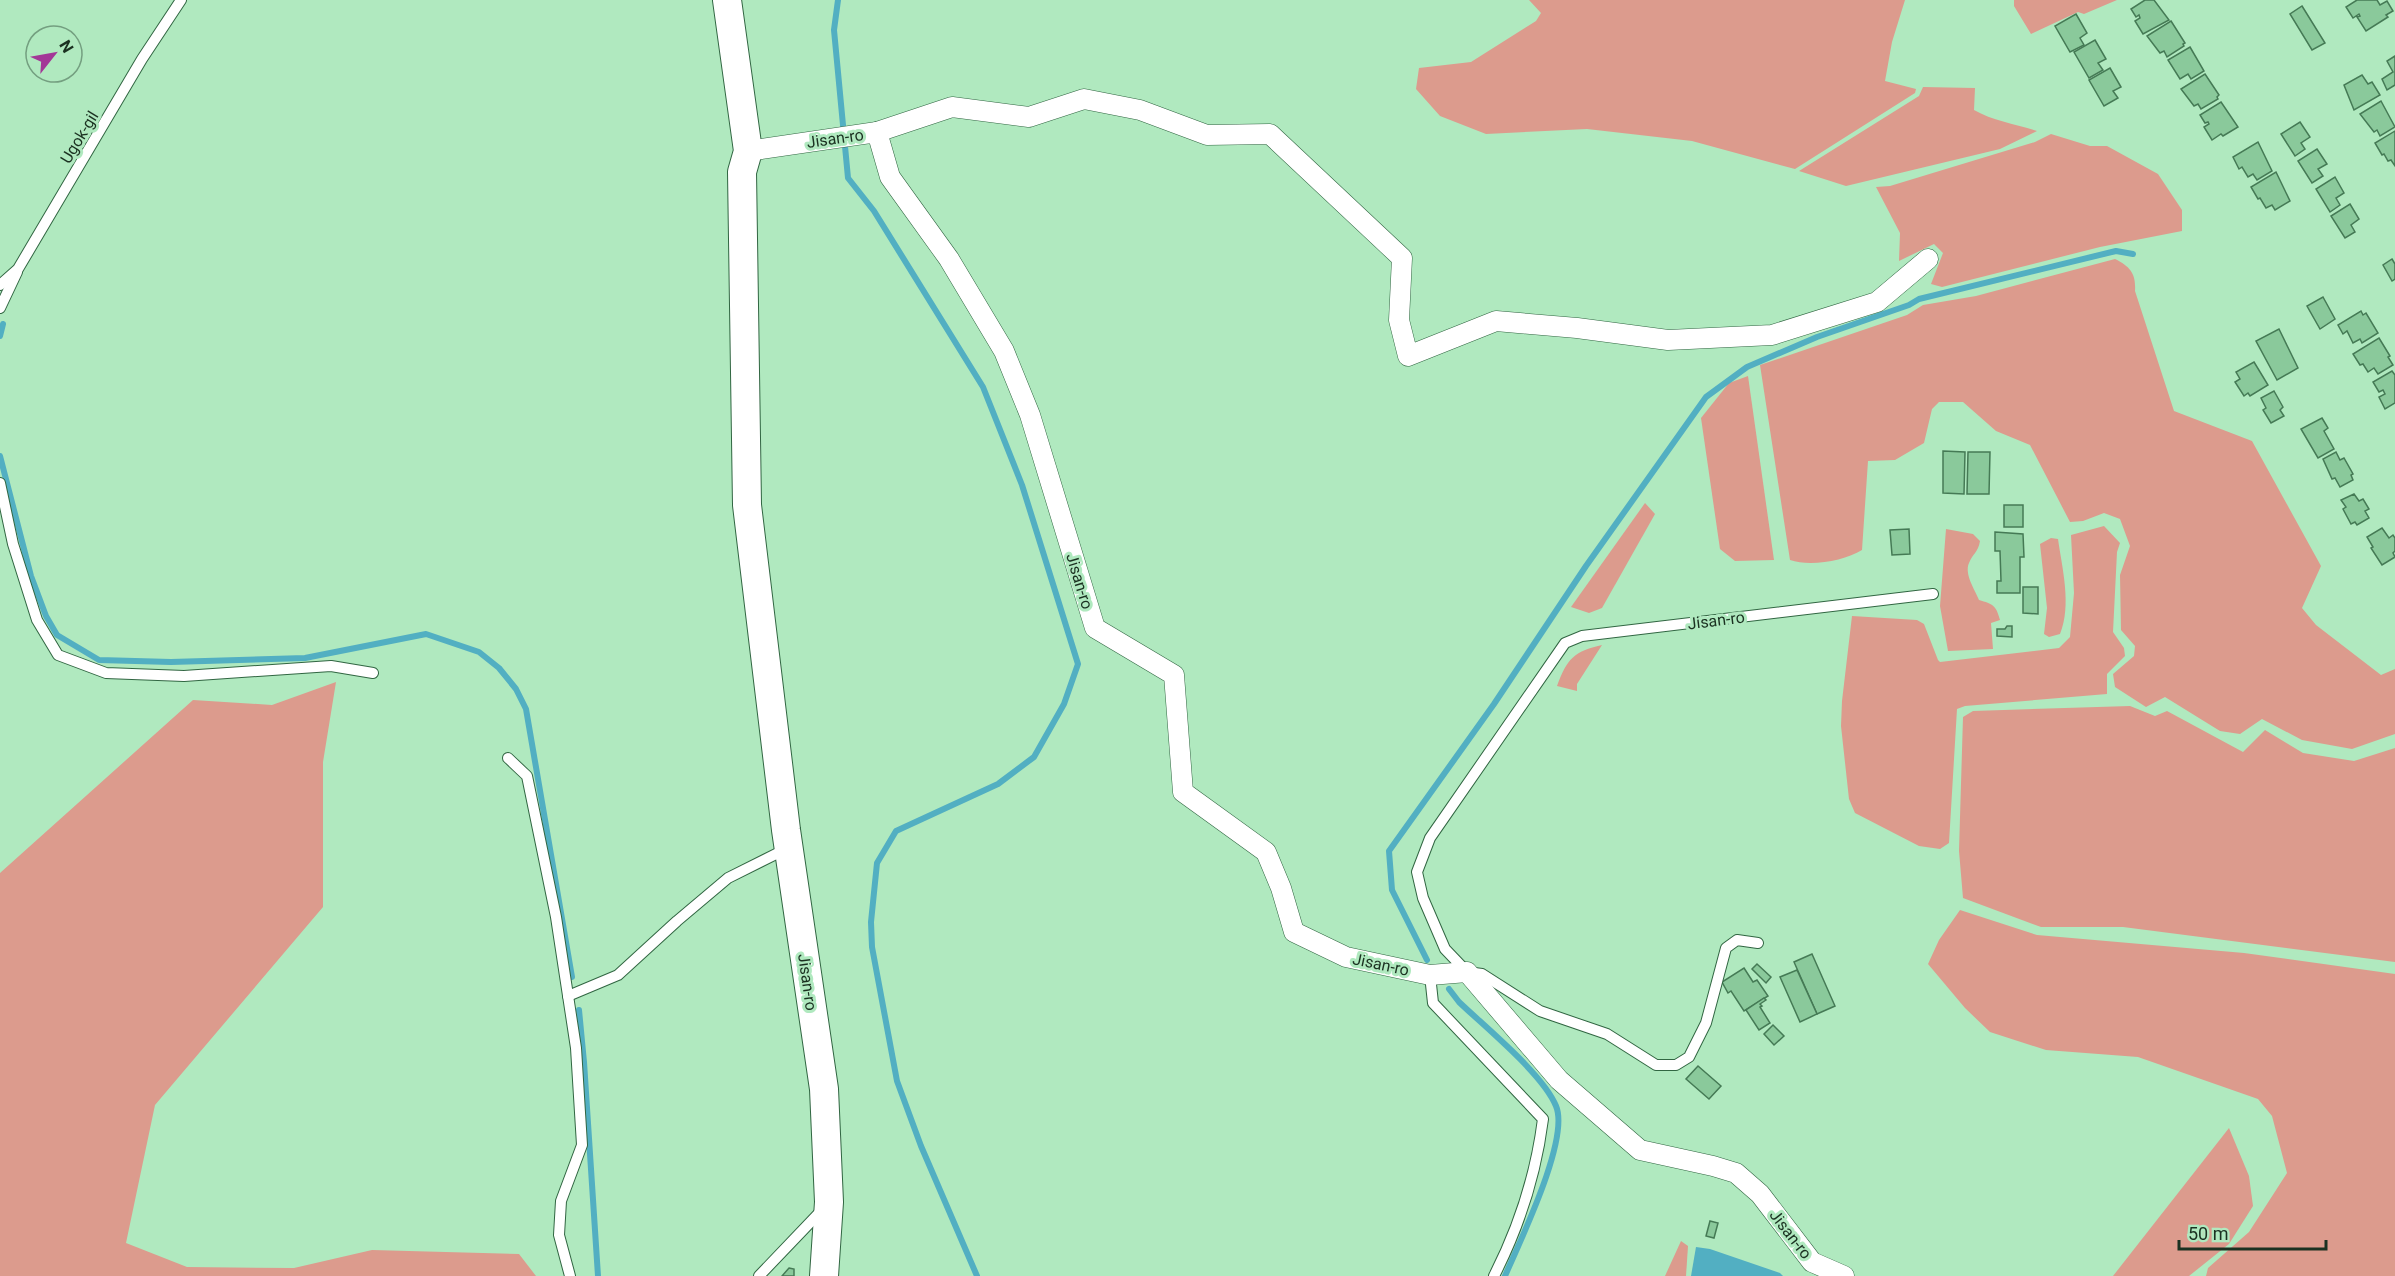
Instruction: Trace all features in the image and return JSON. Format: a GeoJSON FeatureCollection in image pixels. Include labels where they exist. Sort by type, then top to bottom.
{"type":"FeatureCollection","features":[{"type":"Feature","properties":{"kind":"main road","name":"Jisan-ro"},"geometry":{"type":"LineString","coordinates":[[727,0],[748,151],[742,172],[747,505],[789,848],[824,1089],[829,1202],[824,1276]]}},
{"type":"Feature","properties":{"kind":"street"},"geometry":{"type":"LineString","coordinates":[[867,134],[952,107],[1029,117],[1084,99],[1140,110],[1207,135],[1270,134],[1402,258],[1399,321],[1408,356],[1496,321],[1577,327],[1668,340],[1772,335],[1877,302],[1928,259]]}},
{"type":"Feature","properties":{"kind":"street","name":"Jisan-ro"},"geometry":{"type":"LineString","coordinates":[[748,151],[867,134],[890,177],[949,259],[1004,351],[1030,415],[1095,628],[1174,675],[1183,792],[1266,852],[1281,888],[1294,932],[1346,957],[1430,975],[1467,972],[1559,1080],[1640,1150],[1736,1173],[1761,1194],[1817,1269],[1844,1276]]}},
{"type":"Feature","properties":{"kind":"lane","name":"Ugok-gil"},"geometry":{"type":"LineString","coordinates":[[0,285],[18,269],[142,59],[181,0]]}},
{"type":"Feature","properties":{"kind":"lane"},"geometry":{"type":"LineString","coordinates":[[0,308],[18,269]]}},
{"type":"Feature","properties":{"kind":"lane"},"geometry":{"type":"LineString","coordinates":[[0,483],[13,544],[37,620],[58,655],[106,673],[184,676],[331,666],[373,673]]}},
{"type":"Feature","properties":{"kind":"lane","name":"Jisan-ro"},"geometry":{"type":"LineString","coordinates":[[1758,943],[1737,940],[1726,948],[1706,1023],[1689,1057],[1676,1065],[1656,1065],[1607,1034],[1540,1011],[1482,975],[1467,972],[1445,949],[1434,929],[1417,872],[1430,838],[1565,643],[1582,636],[1933,594]]}},
{"type":"Feature","properties":{"kind":"lane"},"geometry":{"type":"LineString","coordinates":[[508,758],[527,776],[556,917],[576,1048],[582,1145],[561,1201],[559,1235],[570,1276]]}},
{"type":"Feature","properties":{"kind":"lane"},"geometry":{"type":"LineString","coordinates":[[568,996],[618,975],[728,878],[789,848]]}},
{"type":"Feature","properties":{"kind":"lane"},"geometry":{"type":"LineString","coordinates":[[1430,975],[1433,1003],[1543,1119],[1538,1156],[1510,1245],[1494,1276]]}},
{"type":"Feature","properties":{"kind":"lane"},"geometry":{"type":"LineString","coordinates":[[759,1276],[829,1202]]}},
{"type":"Feature","properties":{"kind":"shaded area"},"geometry":{"type":"Polygon","coordinates":[[[1529,0],[1905,0],[1892,42],[1885,81],[1916,89],[1915,93],[1795,169],[1692,141],[1587,129],[1486,134],[1440,116],[1416,89],[1419,68],[1471,62],[1536,21],[1541,13],[1529,0]]]}},
{"type":"Feature","properties":{"kind":"shaded area"},"geometry":{"type":"Polygon","coordinates":[[[2014,0],[2117,0],[2084,14],[2078,12],[2031,34],[2014,6],[2014,0]]]}},
{"type":"Feature","properties":{"kind":"shaded area"},"geometry":{"type":"Polygon","coordinates":[[[1923,87],[1975,88],[1974,110],[1997,120],[2037,131],[2000,149],[1846,186],[1799,171],[1919,96],[1923,87]]]}},
{"type":"Feature","properties":{"kind":"shaded area"},"geometry":{"type":"Polygon","coordinates":[[[2051,134],[2090,146],[2107,146],[2158,174],[2182,210],[2182,231],[2100,247],[1942,287],[1931,284],[1943,253],[1934,244],[1899,261],[1900,233],[1876,187],[1890,186],[2035,142],[2051,134]]]}},
{"type":"Feature","properties":{"kind":"shaded area"},"geometry":{"type":"Polygon","coordinates":[[[2115,259],[2129,268],[2135,280],[2135,291],[2174,411],[2252,441],[2321,566],[2302,608],[2316,625],[2381,675],[2395,669],[2395,734],[2352,749],[2302,740],[2262,719],[2240,734],[2220,731],[2165,697],[2146,707],[2115,687],[2113,674],[2134,656],[2135,646],[2121,630],[2120,575],[2130,546],[2120,519],[2104,513],[2083,521],[2070,522],[2030,445],[1996,431],[1963,402],[1939,402],[1932,409],[1924,443],[1895,460],[1868,461],[1862,550],[1827,562],[1807,563],[1790,560],[1760,365],[1907,315],[1923,305],[1976,296],[2115,259]]]}},
{"type":"Feature","properties":{"kind":"shaded area"},"geometry":{"type":"Polygon","coordinates":[[[1748,376],[1774,560],[1735,561],[1720,549],[1701,418],[1729,383],[1748,376]]]}},
{"type":"Feature","properties":{"kind":"shaded area"},"geometry":{"type":"Polygon","coordinates":[[[1645,503],[1655,514],[1602,608],[1589,613],[1571,607],[1645,503]]]}},
{"type":"Feature","properties":{"kind":"shaded area"},"geometry":{"type":"Polygon","coordinates":[[[2104,526],[2120,543],[2117,552],[2113,632],[2124,648],[2125,656],[2107,674],[2107,694],[1965,706],[1957,709],[1949,843],[1940,849],[1919,846],[1855,813],[1849,799],[1841,726],[1852,616],[1917,620],[1924,624],[1940,662],[2059,648],[2070,637],[2074,593],[2071,535],[2104,526]]]}},
{"type":"Feature","properties":{"kind":"shaded area"},"geometry":{"type":"Polygon","coordinates":[[[1946,529],[1973,534],[1980,541],[1969,563],[1968,572],[1979,600],[1993,606],[1999,615],[2000,620],[1991,623],[1993,649],[1948,651],[1940,606],[1946,529]]]}},
{"type":"Feature","properties":{"kind":"shaded area"},"geometry":{"type":"Polygon","coordinates":[[[2051,538],[2058,539],[2066,599],[2064,623],[2060,634],[2049,637],[2044,634],[2047,608],[2040,544],[2051,538]]]}},
{"type":"Feature","properties":{"kind":"shaded area"},"geometry":{"type":"Polygon","coordinates":[[[1602,645],[1577,684],[1577,691],[1557,686],[1564,669],[1578,653],[1602,645]]]}},
{"type":"Feature","properties":{"kind":"shaded area"},"geometry":{"type":"Polygon","coordinates":[[[336,682],[323,762],[323,907],[155,1105],[126,1243],[187,1267],[294,1268],[372,1250],[519,1254],[536,1276],[0,1276],[0,873],[193,700],[272,705],[336,682]]]}},
{"type":"Feature","properties":{"kind":"shaded area"},"geometry":{"type":"Polygon","coordinates":[[[2130,706],[2155,716],[2167,711],[2243,752],[2265,730],[2303,753],[2354,761],[2395,748],[2395,962],[2123,927],[2041,927],[1963,898],[1959,851],[1963,717],[1973,711],[2130,706]]]}},
{"type":"Feature","properties":{"kind":"shaded area"},"geometry":{"type":"Polygon","coordinates":[[[1960,910],[2037,935],[2244,953],[2395,974],[2395,1276],[2206,1276],[2208,1268],[2249,1232],[2287,1173],[2272,1116],[2258,1099],[2138,1057],[2046,1050],[1990,1032],[1965,1008],[1928,964],[1939,940],[1960,910]]]}},
{"type":"Feature","properties":{"kind":"shaded area"},"geometry":{"type":"Polygon","coordinates":[[[2229,1128],[2249,1176],[2253,1206],[2229,1244],[2189,1276],[2113,1276],[2229,1128]]]}},
{"type":"Feature","properties":{"kind":"shaded area"},"geometry":{"type":"Polygon","coordinates":[[[1681,1241],[1688,1246],[1686,1276],[1665,1276],[1681,1241]]]}},
{"type":"Feature","properties":{"kind":"water"},"geometry":{"type":"Polygon","coordinates":[[[1696,1247],[1710,1249],[1783,1276],[1691,1276],[1696,1247]]]}},
{"type":"Feature","properties":{"kind":"building"},"geometry":{"type":"Polygon","coordinates":[[[2145,0],[2154,0],[2169,20],[2143,34],[2135,21],[2140,18],[2139,15],[2136,17],[2131,9],[2145,0]]]}},
{"type":"Feature","properties":{"kind":"building"},"geometry":{"type":"Polygon","coordinates":[[[2357,0],[2377,0],[2380,5],[2387,1],[2393,11],[2386,15],[2388,17],[2366,31],[2357,17],[2360,16],[2359,14],[2353,18],[2346,7],[2357,0]]]}},
{"type":"Feature","properties":{"kind":"building"},"geometry":{"type":"Polygon","coordinates":[[[2302,6],[2325,43],[2312,50],[2290,14],[2302,6]]]}},
{"type":"Feature","properties":{"kind":"building"},"geometry":{"type":"Polygon","coordinates":[[[2076,14],[2087,33],[2080,38],[2084,45],[2070,52],[2055,26],[2076,14]]]}},
{"type":"Feature","properties":{"kind":"building"},"geometry":{"type":"Polygon","coordinates":[[[2171,21],[2185,43],[2167,57],[2164,51],[2160,53],[2147,36],[2171,21]]]}},
{"type":"Feature","properties":{"kind":"building"},"geometry":{"type":"Polygon","coordinates":[[[2095,40],[2106,59],[2098,63],[2103,70],[2089,78],[2074,52],[2095,40]]]}},
{"type":"Feature","properties":{"kind":"building"},"geometry":{"type":"Polygon","coordinates":[[[2190,47],[2204,71],[2191,79],[2188,74],[2180,79],[2168,60],[2190,47]]]}},
{"type":"Feature","properties":{"kind":"building"},"geometry":{"type":"Polygon","coordinates":[[[2395,56],[2395,85],[2387,90],[2382,79],[2393,72],[2387,61],[2395,56]]]}},
{"type":"Feature","properties":{"kind":"building"},"geometry":{"type":"Polygon","coordinates":[[[2110,68],[2121,87],[2113,91],[2118,98],[2104,106],[2089,80],[2110,68]]]}},
{"type":"Feature","properties":{"kind":"building"},"geometry":{"type":"Polygon","coordinates":[[[2205,74],[2219,95],[2218,99],[2201,109],[2198,104],[2194,106],[2181,89],[2205,74]]]}},
{"type":"Feature","properties":{"kind":"building"},"geometry":{"type":"Polygon","coordinates":[[[2362,75],[2368,84],[2372,82],[2380,95],[2354,110],[2344,85],[2362,75]]]}},
{"type":"Feature","properties":{"kind":"building"},"geometry":{"type":"Polygon","coordinates":[[[2381,101],[2395,127],[2380,136],[2377,130],[2374,132],[2360,114],[2381,101]]]}},
{"type":"Feature","properties":{"kind":"building"},"geometry":{"type":"Polygon","coordinates":[[[2221,102],[2238,127],[2212,140],[2204,127],[2209,124],[2205,123],[2200,115],[2221,102]]]}},
{"type":"Feature","properties":{"kind":"building"},"geometry":{"type":"Polygon","coordinates":[[[2300,122],[2310,137],[2301,143],[2305,149],[2295,156],[2281,134],[2300,122]]]}},
{"type":"Feature","properties":{"kind":"building"},"geometry":{"type":"Polygon","coordinates":[[[2395,131],[2395,166],[2384,154],[2382,155],[2375,143],[2395,131]]]}},
{"type":"Feature","properties":{"kind":"building"},"geometry":{"type":"Polygon","coordinates":[[[2258,142],[2272,171],[2257,180],[2253,174],[2248,177],[2242,167],[2239,169],[2233,157],[2258,142]]]}},
{"type":"Feature","properties":{"kind":"building"},"geometry":{"type":"Polygon","coordinates":[[[2317,149],[2327,164],[2318,169],[2323,176],[2312,183],[2298,161],[2317,149]]]}},
{"type":"Feature","properties":{"kind":"building"},"geometry":{"type":"Polygon","coordinates":[[[2276,172],[2290,201],[2275,210],[2272,205],[2266,208],[2251,187],[2276,172]]]}},
{"type":"Feature","properties":{"kind":"building"},"geometry":{"type":"Polygon","coordinates":[[[2335,177],[2344,193],[2336,198],[2340,205],[2330,212],[2316,189],[2335,177]]]}},
{"type":"Feature","properties":{"kind":"building"},"geometry":{"type":"Polygon","coordinates":[[[2350,204],[2359,219],[2351,225],[2355,232],[2345,238],[2331,216],[2350,204]]]}},
{"type":"Feature","properties":{"kind":"building"},"geometry":{"type":"Polygon","coordinates":[[[2392,259],[2395,264],[2395,279],[2392,281],[2383,265],[2392,259]]]}},
{"type":"Feature","properties":{"kind":"building"},"geometry":{"type":"Polygon","coordinates":[[[2323,297],[2335,319],[2320,329],[2307,306],[2323,297]]]}},
{"type":"Feature","properties":{"kind":"building"},"geometry":{"type":"Polygon","coordinates":[[[2361,311],[2363,315],[2366,313],[2378,333],[2362,343],[2360,339],[2353,343],[2347,331],[2343,334],[2338,325],[2361,311]]]}},
{"type":"Feature","properties":{"kind":"building"},"geometry":{"type":"Polygon","coordinates":[[[2279,329],[2298,368],[2277,380],[2256,341],[2279,329]]]}},
{"type":"Feature","properties":{"kind":"building"},"geometry":{"type":"Polygon","coordinates":[[[2379,338],[2393,365],[2378,374],[2374,368],[2368,372],[2353,354],[2379,338]]]}},
{"type":"Feature","properties":{"kind":"building"},"geometry":{"type":"Polygon","coordinates":[[[2254,362],[2268,385],[2250,396],[2248,393],[2244,396],[2235,382],[2240,379],[2236,372],[2254,362]]]}},
{"type":"Feature","properties":{"kind":"building"},"geometry":{"type":"Polygon","coordinates":[[[2392,371],[2395,375],[2395,403],[2385,409],[2379,397],[2385,394],[2383,390],[2379,392],[2373,382],[2392,371]]]}},
{"type":"Feature","properties":{"kind":"building"},"geometry":{"type":"Polygon","coordinates":[[[2274,391],[2283,407],[2280,410],[2284,416],[2271,423],[2263,410],[2266,408],[2261,398],[2274,391]]]}},
{"type":"Feature","properties":{"kind":"building"},"geometry":{"type":"Polygon","coordinates":[[[2322,418],[2328,428],[2324,431],[2334,449],[2318,458],[2301,429],[2322,418]]]}},
{"type":"Feature","properties":{"kind":"building"},"geometry":{"type":"Polygon","coordinates":[[[1943,451],[1965,452],[1964,494],[1943,493],[1943,451]]]}},
{"type":"Feature","properties":{"kind":"building"},"geometry":{"type":"Polygon","coordinates":[[[1968,452],[1990,452],[1989,494],[1967,494],[1968,452]]]}},
{"type":"Feature","properties":{"kind":"building"},"geometry":{"type":"Polygon","coordinates":[[[2336,452],[2340,460],[2344,458],[2353,474],[2351,475],[2353,480],[2340,487],[2335,478],[2332,479],[2323,459],[2336,452]]]}},
{"type":"Feature","properties":{"kind":"building"},"geometry":{"type":"Polygon","coordinates":[[[2354,494],[2359,501],[2363,499],[2369,509],[2365,511],[2369,518],[2357,525],[2355,522],[2351,524],[2343,509],[2346,507],[2341,500],[2354,494]]]}},
{"type":"Feature","properties":{"kind":"building"},"geometry":{"type":"Polygon","coordinates":[[[2004,505],[2023,505],[2023,527],[2004,527],[2004,505]]]}},
{"type":"Feature","properties":{"kind":"building"},"geometry":{"type":"Polygon","coordinates":[[[2382,528],[2389,538],[2393,535],[2395,538],[2393,553],[2395,557],[2382,565],[2367,537],[2382,528]]]}},
{"type":"Feature","properties":{"kind":"building"},"geometry":{"type":"Polygon","coordinates":[[[1909,529],[1910,554],[1892,555],[1890,530],[1909,529]]]}},
{"type":"Feature","properties":{"kind":"building"},"geometry":{"type":"Polygon","coordinates":[[[1995,532],[2023,534],[2024,557],[2020,557],[2020,593],[1997,593],[1997,581],[2001,581],[2000,551],[1995,551],[1995,532]]]}},
{"type":"Feature","properties":{"kind":"building"},"geometry":{"type":"Polygon","coordinates":[[[2023,587],[2038,587],[2038,614],[2023,613],[2023,587]]]}},
{"type":"Feature","properties":{"kind":"building"},"geometry":{"type":"Polygon","coordinates":[[[2007,626],[2012,626],[2012,637],[1997,636],[1997,629],[2005,629],[2007,626]]]}},
{"type":"Feature","properties":{"kind":"building"},"geometry":{"type":"Polygon","coordinates":[[[1812,954],[1835,1006],[1817,1014],[1794,962],[1812,954]]]}},
{"type":"Feature","properties":{"kind":"building"},"geometry":{"type":"Polygon","coordinates":[[[1757,964],[1771,977],[1766,983],[1752,969],[1757,964]]]}},
{"type":"Feature","properties":{"kind":"building"},"geometry":{"type":"Polygon","coordinates":[[[1744,968],[1753,982],[1757,980],[1768,996],[1744,1011],[1731,991],[1728,993],[1722,982],[1744,968]]]}},
{"type":"Feature","properties":{"kind":"building"},"geometry":{"type":"Polygon","coordinates":[[[1797,970],[1817,1014],[1800,1022],[1780,977],[1797,970]]]}},
{"type":"Feature","properties":{"kind":"building"},"geometry":{"type":"Polygon","coordinates":[[[1764,998],[1766,1000],[1760,1004],[1762,1006],[1760,1007],[1770,1023],[1759,1030],[1746,1010],[1764,998]]]}},
{"type":"Feature","properties":{"kind":"building"},"geometry":{"type":"Polygon","coordinates":[[[1773,1025],[1784,1036],[1774,1045],[1764,1034],[1773,1025]]]}},
{"type":"Feature","properties":{"kind":"building"},"geometry":{"type":"Polygon","coordinates":[[[1698,1066],[1721,1086],[1709,1099],[1686,1079],[1698,1066]]]}},
{"type":"Feature","properties":{"kind":"building"},"geometry":{"type":"Polygon","coordinates":[[[1710,1221],[1718,1223],[1714,1238],[1706,1236],[1710,1221]]]}},
{"type":"Feature","properties":{"kind":"building"},"geometry":{"type":"Polygon","coordinates":[[[789,1268],[794,1269],[794,1276],[782,1276],[789,1268]]]}},
{"type":"Feature","properties":{"kind":"waterway"},"geometry":{"type":"LineString","coordinates":[[838,0],[834,30],[848,178],[874,211],[983,387],[1022,485],[1078,664],[1064,704],[1034,757],[998,784],[896,831],[877,863],[871,922],[872,947],[897,1081],[921,1146],[977,1276]]}},
{"type":"Feature","properties":{"kind":"waterway"},"geometry":{"type":"LineString","coordinates":[[1427,960],[1392,890],[1389,851],[1494,704],[1586,566],[1706,397],[1747,367],[1817,337],[1909,305],[1919,299],[2116,251],[2133,254]]}},
{"type":"Feature","properties":{"kind":"waterway"},"geometry":{"type":"LineString","coordinates":[[0,336],[3,324]]}},
{"type":"Feature","properties":{"kind":"waterway"},"geometry":{"type":"LineString","coordinates":[[0,456],[31,576],[46,616],[57,635],[99,660],[171,662],[305,658],[426,634],[479,652],[499,668],[516,689],[526,709],[572,977]]}},
{"type":"Feature","properties":{"kind":"waterway"},"geometry":{"type":"LineString","coordinates":[[1449,989],[1459,1002],[1498,1037],[1539,1080],[1556,1106],[1558,1121],[1556,1142],[1550,1165],[1505,1276]]}},
{"type":"Feature","properties":{"kind":"waterway"},"geometry":{"type":"LineString","coordinates":[[579,1010],[598,1276]]}}]}
